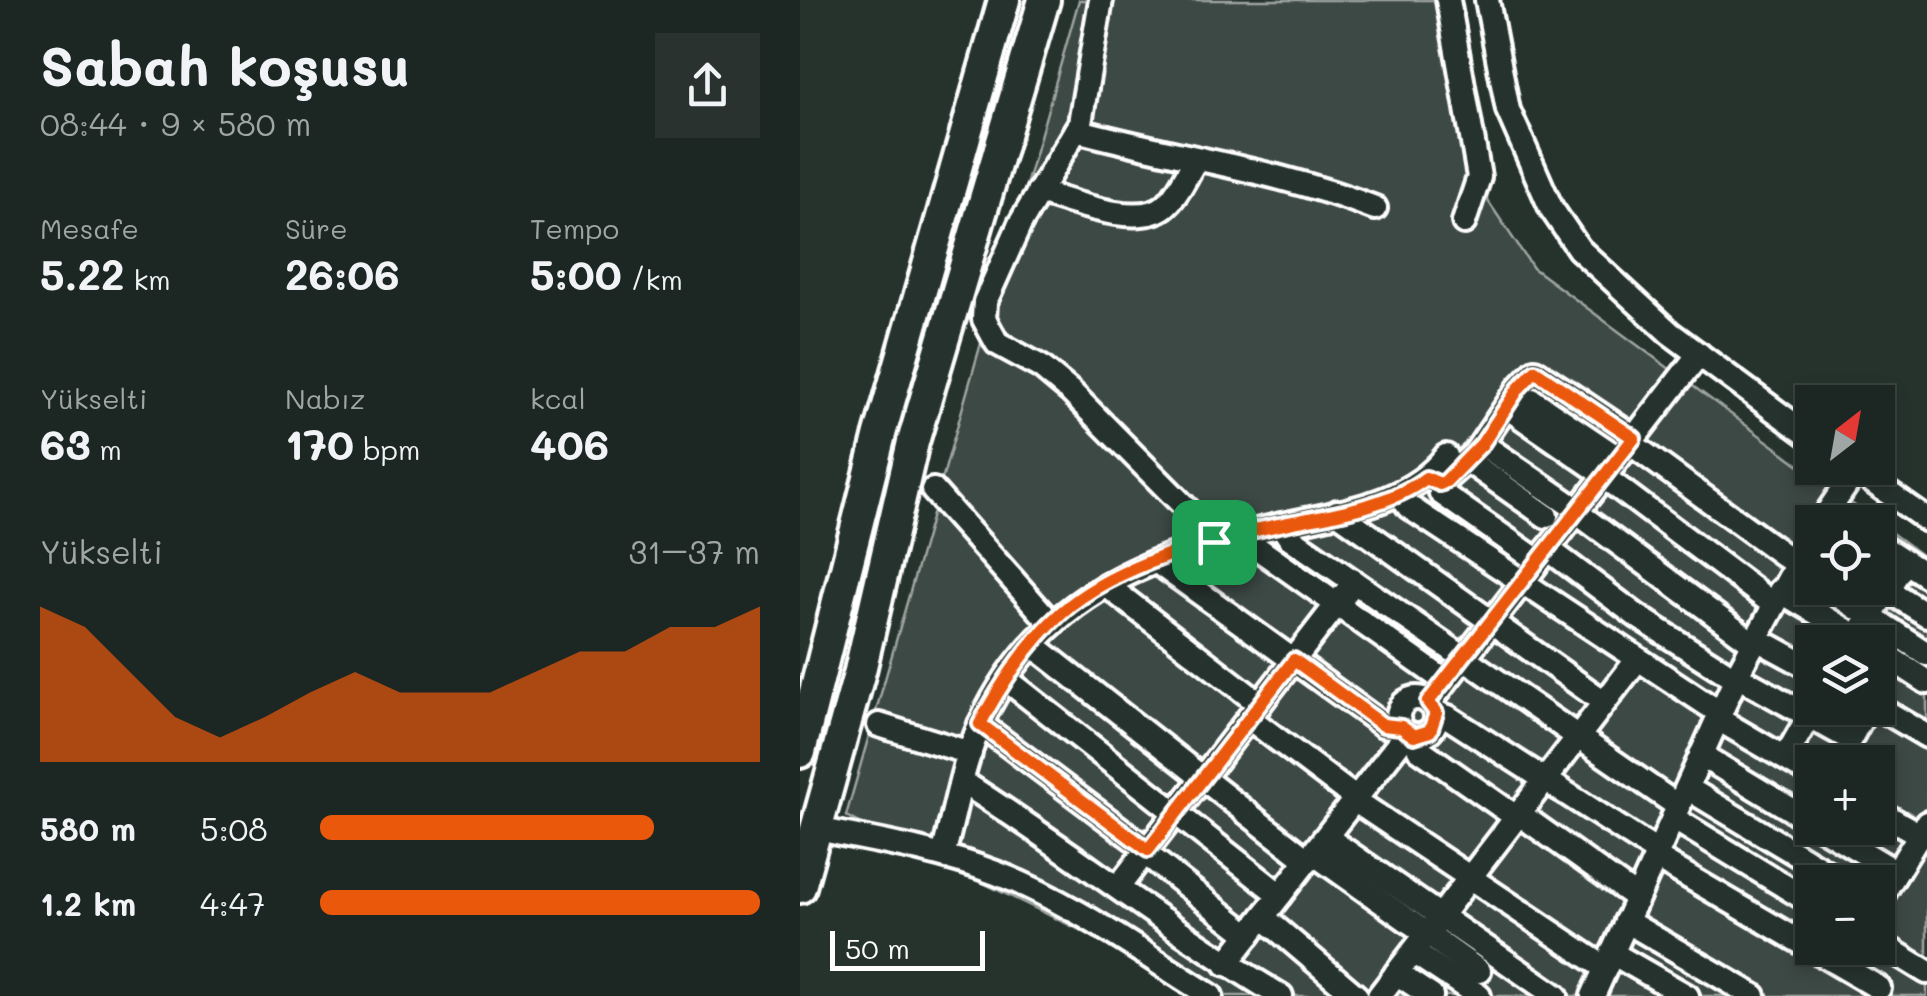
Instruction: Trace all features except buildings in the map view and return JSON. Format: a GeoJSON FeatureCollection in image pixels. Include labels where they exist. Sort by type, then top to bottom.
{"type":"FeatureCollection","features":[{"type":"Feature","properties":{"kind":"main road"},"geometry":{"type":"LineString","coordinates":[[800,752],[880,434],[1004,0]]}},
{"type":"Feature","properties":{"kind":"main road"},"geometry":{"type":"LineString","coordinates":[[800,887],[860,671],[913,442],[1044,0]]}},
{"type":"Feature","properties":{"kind":"street"},"geometry":{"type":"LineString","coordinates":[[1102,0],[1076,130],[1038,192],[985,302],[989,334],[1006,350],[1041,367],[1071,392],[1214,542]]}},
{"type":"Feature","properties":{"kind":"street"},"geometry":{"type":"LineString","coordinates":[[1448,0],[1479,177],[1464,222]]}},
{"type":"Feature","properties":{"kind":"street"},"geometry":{"type":"LineString","coordinates":[[1487,0],[1508,110],[1551,208],[1579,249],[1614,284],[1699,354],[1795,425]]}},
{"type":"Feature","properties":{"kind":"street"},"geometry":{"type":"LineString","coordinates":[[1076,130],[1317,186],[1375,208]]}},
{"type":"Feature","properties":{"kind":"street"},"geometry":{"type":"LineString","coordinates":[[1038,192],[1110,211],[1149,214],[1170,202],[1196,159]]}},
{"type":"Feature","properties":{"kind":"street"},"geometry":{"type":"LineString","coordinates":[[1156,562],[1383,725],[1407,732],[1430,731],[1432,708],[1445,681],[1699,354]]}},
{"type":"Feature","properties":{"kind":"street"},"geometry":{"type":"LineString","coordinates":[[943,856],[980,724],[1006,680],[1074,602],[1156,562],[1214,542],[1446,481],[1535,371],[1540,371],[1618,458],[1777,597],[1841,625]]}},
{"type":"Feature","properties":{"kind":"street"},"geometry":{"type":"LineString","coordinates":[[1532,400],[1618,458],[1795,565]]}},
{"type":"Feature","properties":{"kind":"street"},"geometry":{"type":"LineString","coordinates":[[1508,408],[1618,458]]}},
{"type":"Feature","properties":{"kind":"street"},"geometry":{"type":"LineString","coordinates":[[1466,454],[1577,511],[1754,641],[1795,661]]}},
{"type":"Feature","properties":{"kind":"street"},"geometry":{"type":"LineString","coordinates":[[1466,454],[1546,516]]}},
{"type":"Feature","properties":{"kind":"street"},"geometry":{"type":"LineString","coordinates":[[1433,485],[1736,678],[1795,709]]}},
{"type":"Feature","properties":{"kind":"street"},"geometry":{"type":"LineString","coordinates":[[1877,485],[1927,520]]}},
{"type":"Feature","properties":{"kind":"street"},"geometry":{"type":"LineString","coordinates":[[933,490],[1052,623]]}},
{"type":"Feature","properties":{"kind":"street"},"geometry":{"type":"LineString","coordinates":[[1400,493],[1410,507],[1520,584],[1795,764]]}},
{"type":"Feature","properties":{"kind":"street"},"geometry":{"type":"LineString","coordinates":[[1337,512],[1604,702]]}},
{"type":"Feature","properties":{"kind":"street"},"geometry":{"type":"LineString","coordinates":[[1281,525],[1289,537],[1679,804],[1768,875],[1795,892]]}},
{"type":"Feature","properties":{"kind":"street"},"geometry":{"type":"LineString","coordinates":[[1239,534],[1445,681]]}},
{"type":"Feature","properties":{"kind":"street"},"geometry":{"type":"LineString","coordinates":[[1895,555],[1927,576]]}},
{"type":"Feature","properties":{"kind":"street"},"geometry":{"type":"LineString","coordinates":[[1895,573],[1905,562]]}},
{"type":"Feature","properties":{"kind":"street"},"geometry":{"type":"LineString","coordinates":[[1604,980],[1626,921],[1736,678],[1777,597],[1795,576]]}},
{"type":"Feature","properties":{"kind":"street"},"geometry":{"type":"LineString","coordinates":[[1119,886],[1354,582]]}},
{"type":"Feature","properties":{"kind":"street"},"geometry":{"type":"LineString","coordinates":[[1106,585],[1355,799],[1470,876],[1604,980],[1687,996]]}},
{"type":"Feature","properties":{"kind":"street"},"geometry":{"type":"LineString","coordinates":[[1895,595],[1927,615]]}},
{"type":"Feature","properties":{"kind":"street"},"geometry":{"type":"LineString","coordinates":[[1895,644],[1927,654]]}},
{"type":"Feature","properties":{"kind":"street"},"geometry":{"type":"LineString","coordinates":[[1033,645],[1203,778],[1315,850],[1479,971]]}},
{"type":"Feature","properties":{"kind":"street"},"geometry":{"type":"LineString","coordinates":[[1379,996],[1637,660]]}},
{"type":"Feature","properties":{"kind":"street"},"geometry":{"type":"LineString","coordinates":[[1895,661],[1927,682]]}},
{"type":"Feature","properties":{"kind":"street"},"geometry":{"type":"LineString","coordinates":[[1006,680],[1280,895]]}},
{"type":"Feature","properties":{"kind":"street"},"geometry":{"type":"LineString","coordinates":[[1637,898],[1419,750],[1399,711],[1403,705],[1415,698],[1448,717],[1656,855],[1877,994],[1884,965]]}},
{"type":"Feature","properties":{"kind":"street"},"geometry":{"type":"LineString","coordinates":[[1895,717],[1927,736]]}},
{"type":"Feature","properties":{"kind":"street"},"geometry":{"type":"LineString","coordinates":[[980,724],[1146,851],[1356,996]]}},
{"type":"Feature","properties":{"kind":"street"},"geometry":{"type":"LineString","coordinates":[[879,725],[970,753]]}},
{"type":"Feature","properties":{"kind":"street"},"geometry":{"type":"LineString","coordinates":[[1785,758],[1804,725]]}},
{"type":"Feature","properties":{"kind":"street"},"geometry":{"type":"LineString","coordinates":[[1826,725],[1850,738],[1858,725]]}},
{"type":"Feature","properties":{"kind":"street"},"geometry":{"type":"LineString","coordinates":[[1226,964],[1407,732]]}},
{"type":"Feature","properties":{"kind":"street"},"geometry":{"type":"LineString","coordinates":[[1701,755],[1795,809]]}},
{"type":"Feature","properties":{"kind":"street"},"geometry":{"type":"LineString","coordinates":[[964,782],[1119,886],[1226,964],[1281,996]]}},
{"type":"Feature","properties":{"kind":"street"},"geometry":{"type":"LineString","coordinates":[[1679,804],[1786,848],[1814,865]]}},
{"type":"Feature","properties":{"kind":"street"},"geometry":{"type":"LineString","coordinates":[[1854,845],[1896,872],[1921,841],[1895,823]]}},
{"type":"Feature","properties":{"kind":"street"},"geometry":{"type":"LineString","coordinates":[[816,829],[943,856],[998,874],[1052,898],[1211,996]]}},
{"type":"Feature","properties":{"kind":"street"},"geometry":{"type":"LineString","coordinates":[[1768,875],[1795,838]]}},
{"type":"Feature","properties":{"kind":"street"},"geometry":{"type":"LineString","coordinates":[[1626,921],[1754,996]]}},
{"type":"Feature","properties":{"kind":"street"},"geometry":{"type":"LineString","coordinates":[[1426,933],[1480,996]]}},
{"type":"Feature","properties":{"kind":"street"},"geometry":{"type":"LineString","coordinates":[[1426,933],[1556,996]]}},
{"type":"Feature","properties":{"kind":"street"},"geometry":{"type":"LineString","coordinates":[[1895,952],[1927,972]]}},
{"type":"Feature","properties":{"kind":"street"},"geometry":{"type":"LineString","coordinates":[[1396,973],[1431,996]]}},
{"type":"Feature","properties":{"kind":"shaded area"},"geometry":{"type":"Polygon","coordinates":[[[1079,0],[1443,0],[1474,180],[1533,268],[1795,461],[1795,485],[1827,485],[1854,505],[1795,505],[1795,605],[1895,605],[1895,535],[1927,559],[1927,996],[1215,996],[846,816],[1079,0]]]}},
{"type":"Feature","properties":{"kind":"route"},"geometry":{"type":"LineString","coordinates":[[1535,371],[1634,438],[1428,702],[1436,713],[1430,731],[1414,736],[1401,727],[1383,725],[1294,660],[1148,850],[980,724],[1003,685],[1045,630],[1074,602],[1152,564],[1214,542],[1392,496],[1426,478],[1440,484],[1446,481],[1482,444],[1535,371]]}}]}
